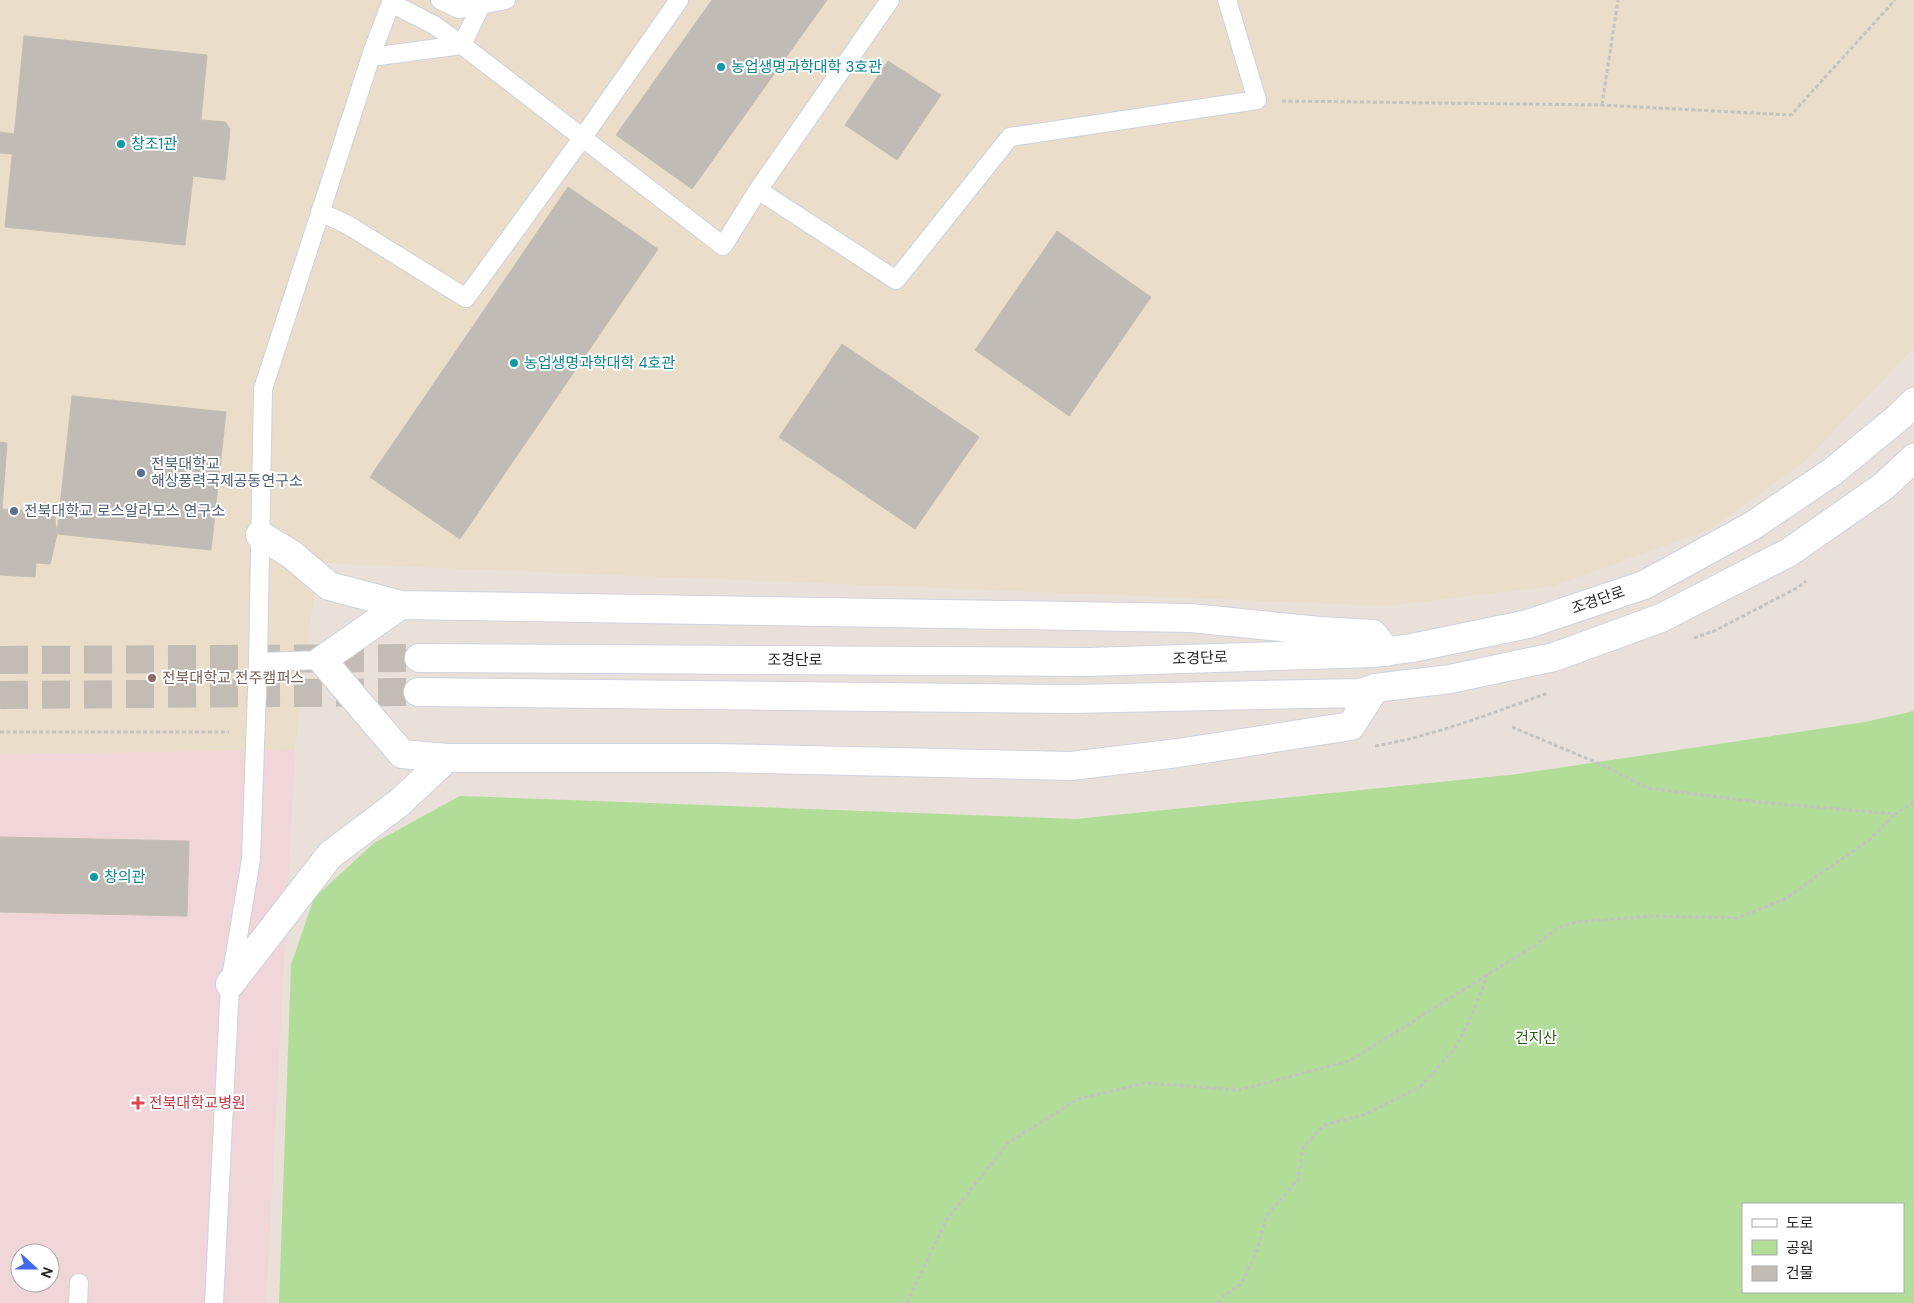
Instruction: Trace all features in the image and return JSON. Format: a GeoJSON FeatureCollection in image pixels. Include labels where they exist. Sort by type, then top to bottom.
{"type":"FeatureCollection","features":[{"type":"Feature","properties":{"kind":"street","name":"조경단로"},"geometry":{"type":"LineString","coordinates":[[419,658],[1088,662],[1387,652],[1528,624],[1644,585],[1752,526],[1832,472],[1899,417],[1914,402]]}},
{"type":"Feature","properties":{"kind":"street"},"geometry":{"type":"LineString","coordinates":[[418,692],[1071,699],[1359,693],[1375,688],[1450,679],[1554,656],[1661,618],[1788,553],[1884,486],[1914,458]]}},
{"type":"Feature","properties":{"kind":"street"},"geometry":{"type":"LineString","coordinates":[[260,535],[291,554],[329,586],[401,605],[1190,618],[1320,631],[1373,634],[1387,652]]}},
{"type":"Feature","properties":{"kind":"street"},"geometry":{"type":"LineString","coordinates":[[401,605],[322,660],[402,754],[447,758],[714,758],[1071,766],[1178,753],[1352,726],[1375,688]]}},
{"type":"Feature","properties":{"kind":"street"},"geometry":{"type":"LineString","coordinates":[[230,984],[330,855],[399,803],[447,758]]}},
{"type":"Feature","properties":{"kind":"lane"},"geometry":{"type":"LineString","coordinates":[[440,0],[459,9],[506,0]]}},
{"type":"Feature","properties":{"kind":"lane"},"geometry":{"type":"LineString","coordinates":[[320,212],[348,225],[466,298],[583,137],[679,0]]}},
{"type":"Feature","properties":{"kind":"lane"},"geometry":{"type":"LineString","coordinates":[[214,1303],[230,984],[251,860],[258,662],[263,389],[391,1],[434,25],[462,45],[723,246],[758,190],[890,0]]}},
{"type":"Feature","properties":{"kind":"lane"},"geometry":{"type":"LineString","coordinates":[[758,190],[896,280],[1010,137],[1257,100],[1227,0]]}},
{"type":"Feature","properties":{"kind":"lane"},"geometry":{"type":"LineString","coordinates":[[462,45],[481,5]]}},
{"type":"Feature","properties":{"kind":"lane"},"geometry":{"type":"LineString","coordinates":[[371,57],[462,45]]}},
{"type":"Feature","properties":{"kind":"lane"},"geometry":{"type":"LineString","coordinates":[[258,662],[322,660]]}},
{"type":"Feature","properties":{"kind":"lane"},"geometry":{"type":"LineString","coordinates":[[78,1303],[79,1283]]}},
{"type":"Feature","properties":{"kind":"path"},"geometry":{"type":"LineString","coordinates":[[1602,105],[1618,0]]}},
{"type":"Feature","properties":{"kind":"path"},"geometry":{"type":"LineString","coordinates":[[1257,100],[1602,105],[1791,114],[1895,0]]}},
{"type":"Feature","properties":{"kind":"path"},"geometry":{"type":"LineString","coordinates":[[1512,727],[1592,760],[1648,788],[1759,802],[1895,814]]}},
{"type":"Feature","properties":{"kind":"path"},"geometry":{"type":"LineString","coordinates":[[0,732],[229,732]]}},
{"type":"Feature","properties":{"kind":"path"},"geometry":{"type":"LineString","coordinates":[[907,1303],[945,1222],[1008,1143],[1078,1098],[1146,1083],[1239,1090],[1349,1061],[1537,944],[1558,928],[1576,922],[1655,916],[1737,918],[1783,900],[1869,840],[1895,814],[1914,802]]}},
{"type":"Feature","properties":{"kind":"path"},"geometry":{"type":"LineString","coordinates":[[1218,1303],[1221,1298],[1241,1284],[1256,1254],[1266,1216],[1298,1180],[1303,1147],[1324,1125],[1366,1114],[1421,1086],[1456,1047],[1472,1015],[1488,973]]}},
{"type":"Feature","properties":{"kind":"shaded area","name":"전북대학교 전주캠퍼스"},"geometry":{"type":"Polygon","coordinates":[[[0,0],[1914,0],[1914,348],[1805,461],[1713,528],[1554,586],[1387,606],[318,563],[295,750],[266,1303],[0,1303],[0,0]]]}},
{"type":"Feature","properties":{"kind":"shaded area","name":"전북대학교병원"},"geometry":{"type":"Polygon","coordinates":[[[295,750],[266,1303],[0,1303],[0,754],[295,750]]]}},
{"type":"Feature","properties":{"kind":"green space","name":"건지산"},"geometry":{"type":"Polygon","coordinates":[[[1914,711],[1914,1303],[279,1303],[291,965],[314,898],[374,843],[460,796],[1076,819],[1518,774],[1865,722],[1914,711]]]}},
{"type":"Feature","properties":{"kind":"building","name":"농업생명과학대학 3호관"},"geometry":{"type":"Polygon","coordinates":[[[712,0],[827,0],[692,189],[616,135],[712,0]]]}},
{"type":"Feature","properties":{"kind":"building","name":"창조1관"},"geometry":{"type":"Polygon","coordinates":[[[24,36],[207,55],[201,120],[225,122],[230,129],[225,180],[193,176],[185,245],[5,227],[24,36]]]}},
{"type":"Feature","properties":{"kind":"building"},"geometry":{"type":"Polygon","coordinates":[[[888,61],[941,95],[897,160],[845,125],[888,61]]]}},
{"type":"Feature","properties":{"kind":"building"},"geometry":{"type":"Polygon","coordinates":[[[0,132],[14,134],[12,154],[0,153],[0,132]]]}},
{"type":"Feature","properties":{"kind":"building","name":"농업생명과학대학 4호관"},"geometry":{"type":"Polygon","coordinates":[[[568,187],[658,249],[460,539],[370,477],[568,187]]]}},
{"type":"Feature","properties":{"kind":"building"},"geometry":{"type":"Polygon","coordinates":[[[1057,231],[1151,297],[1069,416],[975,350],[1057,231]]]}},
{"type":"Feature","properties":{"kind":"building"},"geometry":{"type":"Polygon","coordinates":[[[842,344],[979,437],[915,529],[779,437],[842,344]]]}},
{"type":"Feature","properties":{"kind":"building","name":"전북대학교 해상풍력국제공동연구소"},"geometry":{"type":"Polygon","coordinates":[[[72,396],[226,412],[211,550],[57,534],[72,396]]]}},
{"type":"Feature","properties":{"kind":"building","name":"전북대학교 로스알라모스 연구소"},"geometry":{"type":"Polygon","coordinates":[[[0,442],[7,443],[2,509],[54,512],[57,534],[50,564],[36,563],[35,577],[0,575],[0,442]]]}},
{"type":"Feature","properties":{"kind":"building","name":"창의관"},"geometry":{"type":"Polygon","coordinates":[[[0,837],[189,841],[187,916],[0,912],[0,837]]]}},
{"type":"Feature","properties":{"kind":"tunnel"},"geometry":{"type":"LineString","coordinates":[[0,660],[419,658]]}},
{"type":"Feature","properties":{"kind":"tunnel"},"geometry":{"type":"LineString","coordinates":[[0,695],[418,692]]}},
{"type":"Feature","properties":{"kind":"place","name":"농업생명과학대학 3호관"},"geometry":{"type":"Point","coordinates":[721,67]}},
{"type":"Feature","properties":{"kind":"place","name":"창조1관"},"geometry":{"type":"Point","coordinates":[121,144]}},
{"type":"Feature","properties":{"kind":"place","name":"농업생명과학대학 4호관"},"geometry":{"type":"Point","coordinates":[514,363]}},
{"type":"Feature","properties":{"kind":"place","name":"전북대학교 해상풍력국제공동연구소"},"geometry":{"type":"Point","coordinates":[141,473]}},
{"type":"Feature","properties":{"kind":"place","name":"전북대학교 로스알라모스 연구소"},"geometry":{"type":"Point","coordinates":[14,511]}},
{"type":"Feature","properties":{"kind":"place","name":"전북대학교 전주캠퍼스"},"geometry":{"type":"Point","coordinates":[152,678]}},
{"type":"Feature","properties":{"kind":"place","name":"창의관"},"geometry":{"type":"Point","coordinates":[94,877]}},
{"type":"Feature","properties":{"kind":"place","name":"전북대학교병원"},"geometry":{"type":"Point","coordinates":[138,1103]}}]}
